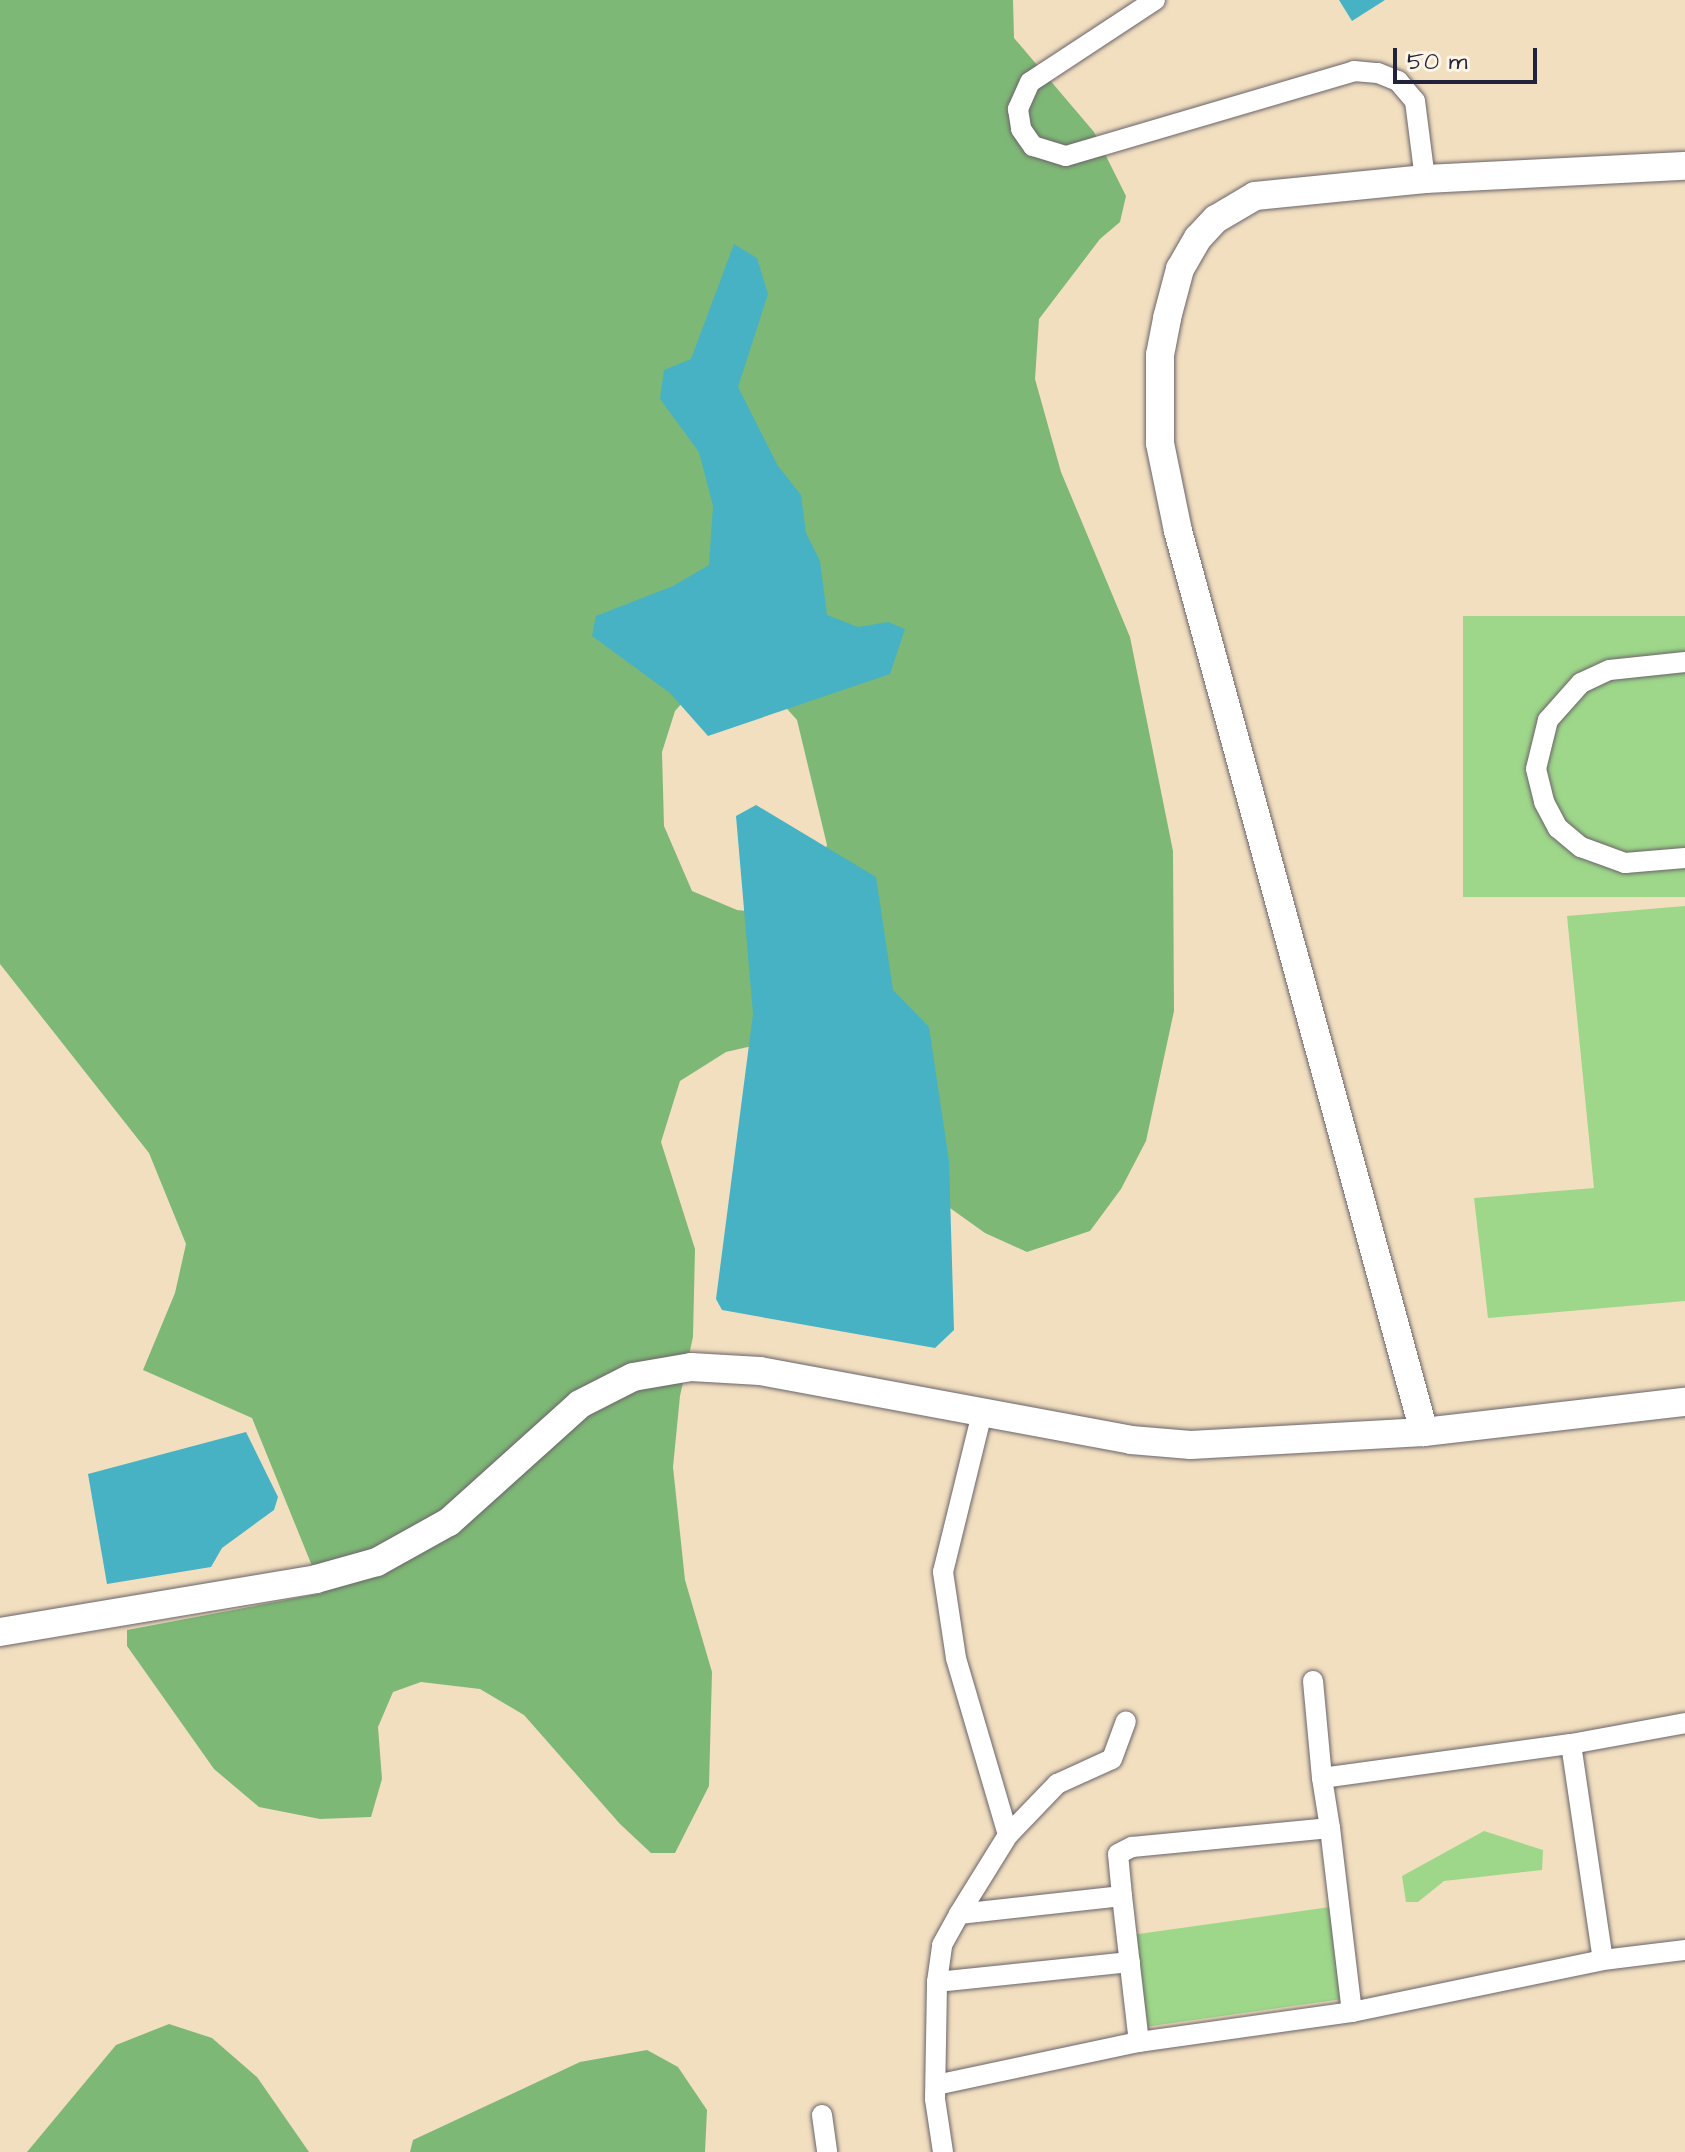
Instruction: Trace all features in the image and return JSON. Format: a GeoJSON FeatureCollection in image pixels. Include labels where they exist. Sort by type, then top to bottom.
{"type":"FeatureCollection","features":[{"type":"Feature","properties":{"kind":"street"},"geometry":{"type":"LineString","coordinates":[[1155,0],[1030,82],[1018,109],[1021,129],[1033,146],[1066,156],[1354,71],[1378,73],[1398,81],[1415,101],[1425,179]]}},
{"type":"Feature","properties":{"kind":"street"},"geometry":{"type":"LineString","coordinates":[[1424,1432],[1178,531],[1160,443],[1160,355],[1180,269],[1216,219],[1255,196],[1276,190],[1425,179],[1685,166]]}},
{"type":"Feature","properties":{"kind":"street"},"geometry":{"type":"LineString","coordinates":[[1685,662],[1609,670],[1581,683],[1548,720],[1536,769],[1544,802],[1558,828],[1581,847],[1625,863],[1685,858]]}},
{"type":"Feature","properties":{"kind":"street"},"geometry":{"type":"LineString","coordinates":[[0,1632],[316,1579],[377,1562],[449,1522],[580,1404],[633,1377],[721,1365],[982,1413],[1191,1445],[1424,1432],[1685,1402]]}},
{"type":"Feature","properties":{"kind":"street"},"geometry":{"type":"LineString","coordinates":[[982,1413],[943,1572],[956,1658],[1008,1835]]}},
{"type":"Feature","properties":{"kind":"street"},"geometry":{"type":"LineString","coordinates":[[1313,1681],[1322,1778],[1352,2012]]}},
{"type":"Feature","properties":{"kind":"street"},"geometry":{"type":"LineString","coordinates":[[943,2152],[936,2085],[937,1982],[942,1945],[1008,1835],[1057,1784],[1112,1759],[1126,1721]]}},
{"type":"Feature","properties":{"kind":"street"},"geometry":{"type":"LineString","coordinates":[[1322,1778],[1571,1744],[1685,1723]]}},
{"type":"Feature","properties":{"kind":"street"},"geometry":{"type":"LineString","coordinates":[[1571,1744],[1603,1960]]}},
{"type":"Feature","properties":{"kind":"street"},"geometry":{"type":"LineString","coordinates":[[1139,2042],[1118,1854],[1132,1847],[1330,1828]]}},
{"type":"Feature","properties":{"kind":"street"},"geometry":{"type":"LineString","coordinates":[[959,1914],[1122,1896]]}},
{"type":"Feature","properties":{"kind":"street"},"geometry":{"type":"LineString","coordinates":[[936,2085],[1139,2042],[1352,2012],[1603,1960],[1685,1950]]}},
{"type":"Feature","properties":{"kind":"street"},"geometry":{"type":"LineString","coordinates":[[937,1982],[1130,1962]]}},
{"type":"Feature","properties":{"kind":"street"},"geometry":{"type":"LineString","coordinates":[[822,2115],[827,2152]]}},
{"type":"Feature","properties":{"kind":"green space"},"geometry":{"type":"Polygon","coordinates":[[[0,0],[1013,0],[1014,38],[1094,132],[1126,196],[1120,222],[1100,239],[1039,319],[1035,379],[1061,472],[1130,637],[1173,851],[1174,1011],[1146,1141],[1121,1189],[1090,1231],[1027,1252],[985,1233],[922,1188],[778,1040],[726,1052],[680,1081],[661,1142],[695,1249],[693,1337],[680,1396],[673,1467],[685,1580],[712,1672],[709,1786],[675,1853],[651,1853],[620,1824],[524,1715],[480,1689],[421,1682],[393,1692],[378,1727],[382,1779],[371,1817],[320,1819],[259,1807],[214,1769],[127,1646],[127,1630],[323,1593],[252,1418],[143,1370],[175,1293],[186,1244],[149,1153],[0,964],[0,0]],[[692,692],[675,711],[662,752],[664,826],[692,891],[737,910],[767,913],[816,872],[827,845],[797,720],[772,692],[692,692]]]}},
{"type":"Feature","properties":{"kind":"green space"},"geometry":{"type":"Polygon","coordinates":[[[1463,616],[1685,616],[1685,897],[1463,897],[1463,616]]]}},
{"type":"Feature","properties":{"kind":"green space"},"geometry":{"type":"Polygon","coordinates":[[[1685,906],[1685,1301],[1488,1318],[1474,1198],[1594,1188],[1567,916],[1685,906]]]}},
{"type":"Feature","properties":{"kind":"green space"},"geometry":{"type":"Polygon","coordinates":[[[1484,1831],[1543,1850],[1542,1870],[1444,1881],[1418,1902],[1406,1902],[1402,1876],[1484,1831]]]}},
{"type":"Feature","properties":{"kind":"green space"},"geometry":{"type":"Polygon","coordinates":[[[1330,1907],[1343,1999],[1148,2027],[1135,1934],[1330,1907]]]}},
{"type":"Feature","properties":{"kind":"green space"},"geometry":{"type":"Polygon","coordinates":[[[169,2024],[212,2038],[257,2077],[309,2152],[27,2152],[116,2045],[169,2024]]]}},
{"type":"Feature","properties":{"kind":"green space"},"geometry":{"type":"Polygon","coordinates":[[[647,2050],[678,2067],[707,2110],[705,2152],[410,2152],[413,2140],[580,2062],[647,2050]]]}},
{"type":"Feature","properties":{"kind":"water"},"geometry":{"type":"Polygon","coordinates":[[[1339,0],[1385,0],[1352,21],[1339,0]]]}},
{"type":"Feature","properties":{"kind":"water"},"geometry":{"type":"Polygon","coordinates":[[[734,244],[757,258],[768,294],[738,387],[778,466],[801,495],[806,533],[820,561],[827,615],[858,627],[888,622],[905,629],[890,674],[708,736],[670,693],[592,636],[596,616],[673,586],[709,565],[713,506],[699,452],[660,399],[664,370],[691,359],[734,244]]]}},
{"type":"Feature","properties":{"kind":"water"},"geometry":{"type":"Polygon","coordinates":[[[756,805],[876,877],[893,990],[929,1027],[949,1161],[954,1330],[935,1348],[722,1310],[716,1299],[753,1014],[736,816],[756,805]]]}},
{"type":"Feature","properties":{"kind":"water"},"geometry":{"type":"Polygon","coordinates":[[[246,1432],[278,1497],[274,1510],[222,1548],[211,1567],[107,1584],[88,1474],[246,1432]]]}}]}
